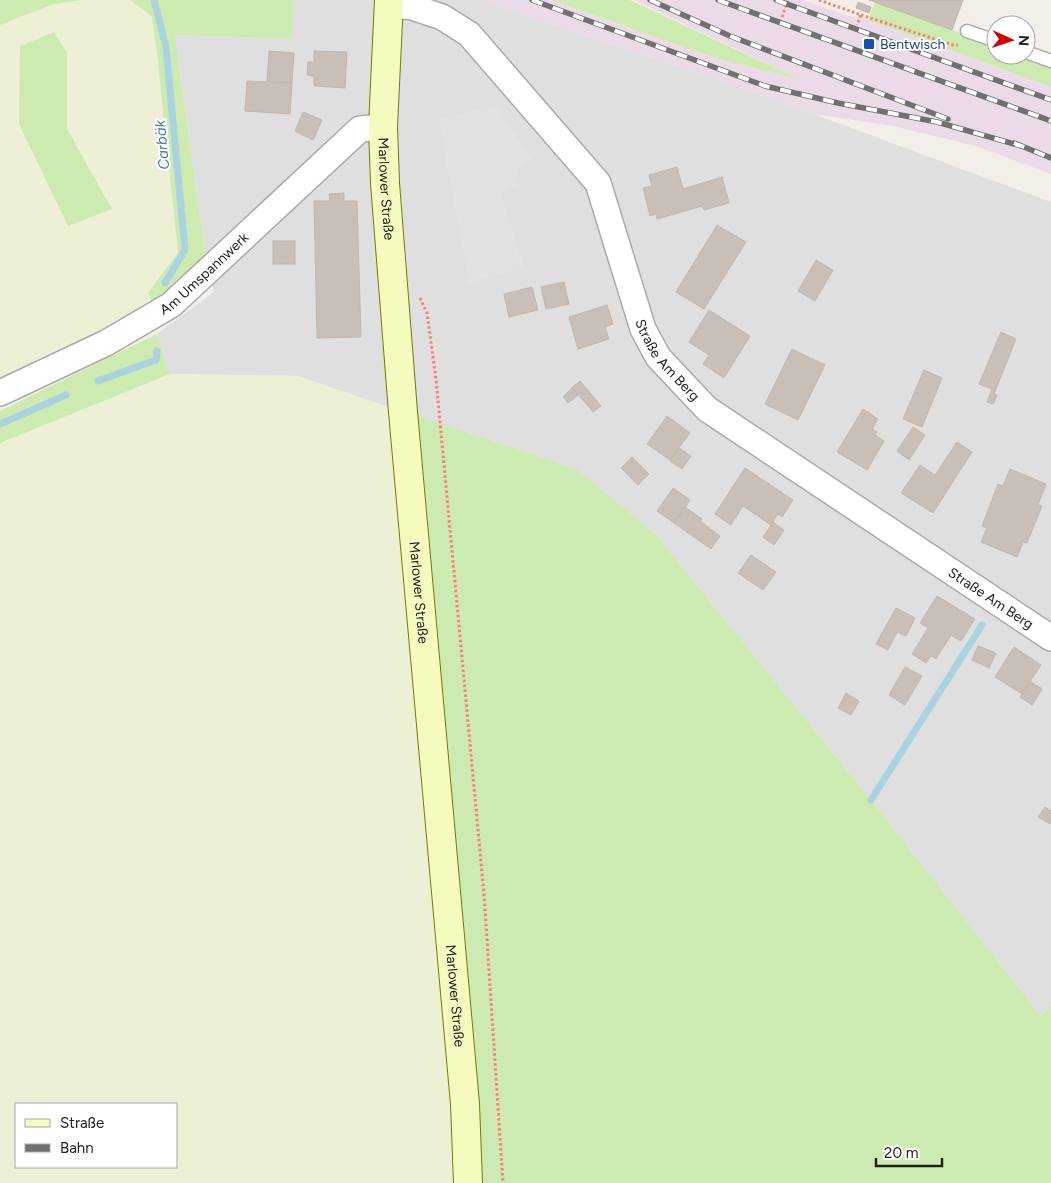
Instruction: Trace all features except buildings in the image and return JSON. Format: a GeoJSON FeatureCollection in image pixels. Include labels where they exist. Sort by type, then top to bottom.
{"type":"FeatureCollection","features":[{"type":"Feature","properties":{"kind":"main road","name":"Marlower Straße"},"geometry":{"type":"LineString","coordinates":[[389,4],[383,127],[385,183],[465,1104],[468,1183]]}},
{"type":"Feature","properties":{"kind":"street","name":"Straße Am Berg"},"geometry":{"type":"LineString","coordinates":[[389,4],[409,6],[442,17],[469,34],[598,183],[643,329],[658,357],[707,409],[1051,638]]}},
{"type":"Feature","properties":{"kind":"street","name":"Am Umspannwerk"},"geometry":{"type":"LineString","coordinates":[[0,393],[106,343],[171,305],[360,129],[383,127]]}},
{"type":"Feature","properties":{"kind":"lane"},"geometry":{"type":"LineString","coordinates":[[971,32],[986,38]]}},
{"type":"Feature","properties":{"kind":"lane"},"geometry":{"type":"LineString","coordinates":[[1036,56],[1051,61]]}},
{"type":"Feature","properties":{"kind":"path"},"geometry":{"type":"LineString","coordinates":[[782,17],[788,0]]}},
{"type":"Feature","properties":{"kind":"path"},"geometry":{"type":"LineString","coordinates":[[820,0],[954,45],[965,45],[971,42],[971,32]]}},
{"type":"Feature","properties":{"kind":"path"},"geometry":{"type":"LineString","coordinates":[[857,25],[861,15]]}},
{"type":"Feature","properties":{"kind":"path"},"geometry":{"type":"LineString","coordinates":[[416,290],[427,313],[436,378],[484,894],[503,1183]]}},
{"type":"Feature","properties":{"kind":"shaded area"},"geometry":{"type":"Polygon","coordinates":[[[294,0],[484,0],[595,39],[713,77],[1051,202],[1051,1005],[1041,1016],[871,800],[656,535],[403,412],[297,376],[170,374],[157,334],[214,292],[206,260],[175,35],[291,39],[294,0]]]}},
{"type":"Feature","properties":{"kind":"shaded area"},"geometry":{"type":"Polygon","coordinates":[[[484,0],[551,0],[715,58],[798,79],[634,0],[804,0],[842,14],[868,20],[986,63],[986,65],[991,65],[1051,87],[1051,174],[979,147],[893,126],[813,114],[713,77],[595,39],[484,0]]]}},
{"type":"Feature","properties":{"kind":"shaded area"},"geometry":{"type":"Polygon","coordinates":[[[496,104],[531,160],[519,166],[516,185],[501,192],[523,267],[469,283],[439,120],[496,104]]]}},
{"type":"Feature","properties":{"kind":"green space"},"geometry":{"type":"Polygon","coordinates":[[[0,0],[82,0],[54,4],[0,25],[0,0]]]}},
{"type":"Feature","properties":{"kind":"green space"},"geometry":{"type":"Polygon","coordinates":[[[82,0],[130,0],[152,16],[178,253],[148,293],[152,303],[104,336],[0,384],[0,25],[54,4],[82,0]]]}},
{"type":"Feature","properties":{"kind":"green space"},"geometry":{"type":"Polygon","coordinates":[[[130,0],[294,0],[292,39],[175,35],[206,260],[152,303],[148,293],[178,253],[152,17],[130,0]]]}},
{"type":"Feature","properties":{"kind":"green space"},"geometry":{"type":"Polygon","coordinates":[[[551,0],[630,0],[801,80],[715,58],[551,0]]]}},
{"type":"Feature","properties":{"kind":"green space"},"geometry":{"type":"Polygon","coordinates":[[[875,2],[986,42],[986,63],[868,20],[875,2]]]}},
{"type":"Feature","properties":{"kind":"green space"},"geometry":{"type":"Polygon","coordinates":[[[54,32],[67,53],[67,129],[112,209],[68,226],[19,124],[20,46],[54,32]]]}},
{"type":"Feature","properties":{"kind":"green space"},"geometry":{"type":"Polygon","coordinates":[[[1036,60],[1051,65],[1051,87],[991,65],[1036,65],[1036,60]]]}},
{"type":"Feature","properties":{"kind":"green space"},"geometry":{"type":"Polygon","coordinates":[[[157,334],[170,374],[0,443],[0,411],[157,334]]]}},
{"type":"Feature","properties":{"kind":"green space"},"geometry":{"type":"Polygon","coordinates":[[[170,374],[297,376],[392,408],[453,1104],[456,1183],[0,1183],[0,443],[170,374]]]}},
{"type":"Feature","properties":{"kind":"green space"},"geometry":{"type":"Polygon","coordinates":[[[414,415],[576,469],[656,535],[871,800],[1041,1016],[1051,1005],[1051,1183],[479,1183],[414,415]]]}},
{"type":"Feature","properties":{"kind":"waterway","name":"Carbäk"},"geometry":{"type":"LineString","coordinates":[[154,0],[166,47],[185,250],[165,283]]}},
{"type":"Feature","properties":{"kind":"waterway","name":"Carbäk"},"geometry":{"type":"LineString","coordinates":[[98,381],[156,360],[157,351]]}},
{"type":"Feature","properties":{"kind":"waterway","name":"Carbäk"},"geometry":{"type":"LineString","coordinates":[[0,424],[66,395]]}},
{"type":"Feature","properties":{"kind":"waterway"},"geometry":{"type":"LineString","coordinates":[[871,800],[982,625]]}},
{"type":"Feature","properties":{"kind":"railway"},"geometry":{"type":"LineString","coordinates":[[532,0],[765,86],[838,103],[937,122],[1021,146]]}},
{"type":"Feature","properties":{"kind":"railway"},"geometry":{"type":"LineString","coordinates":[[650,0],[730,36],[948,119]]}},
{"type":"Feature","properties":{"kind":"railway"},"geometry":{"type":"LineString","coordinates":[[718,0],[1051,121]]}},
{"type":"Feature","properties":{"kind":"railway"},"geometry":{"type":"LineString","coordinates":[[776,0],[1051,100]]}},
{"type":"Feature","properties":{"kind":"railway"},"geometry":{"type":"LineString","coordinates":[[1014,143],[1051,158]]}},
{"type":"Feature","properties":{"kind":"place","name":"Bentwisch"},"geometry":{"type":"Point","coordinates":[869,44]}}]}
